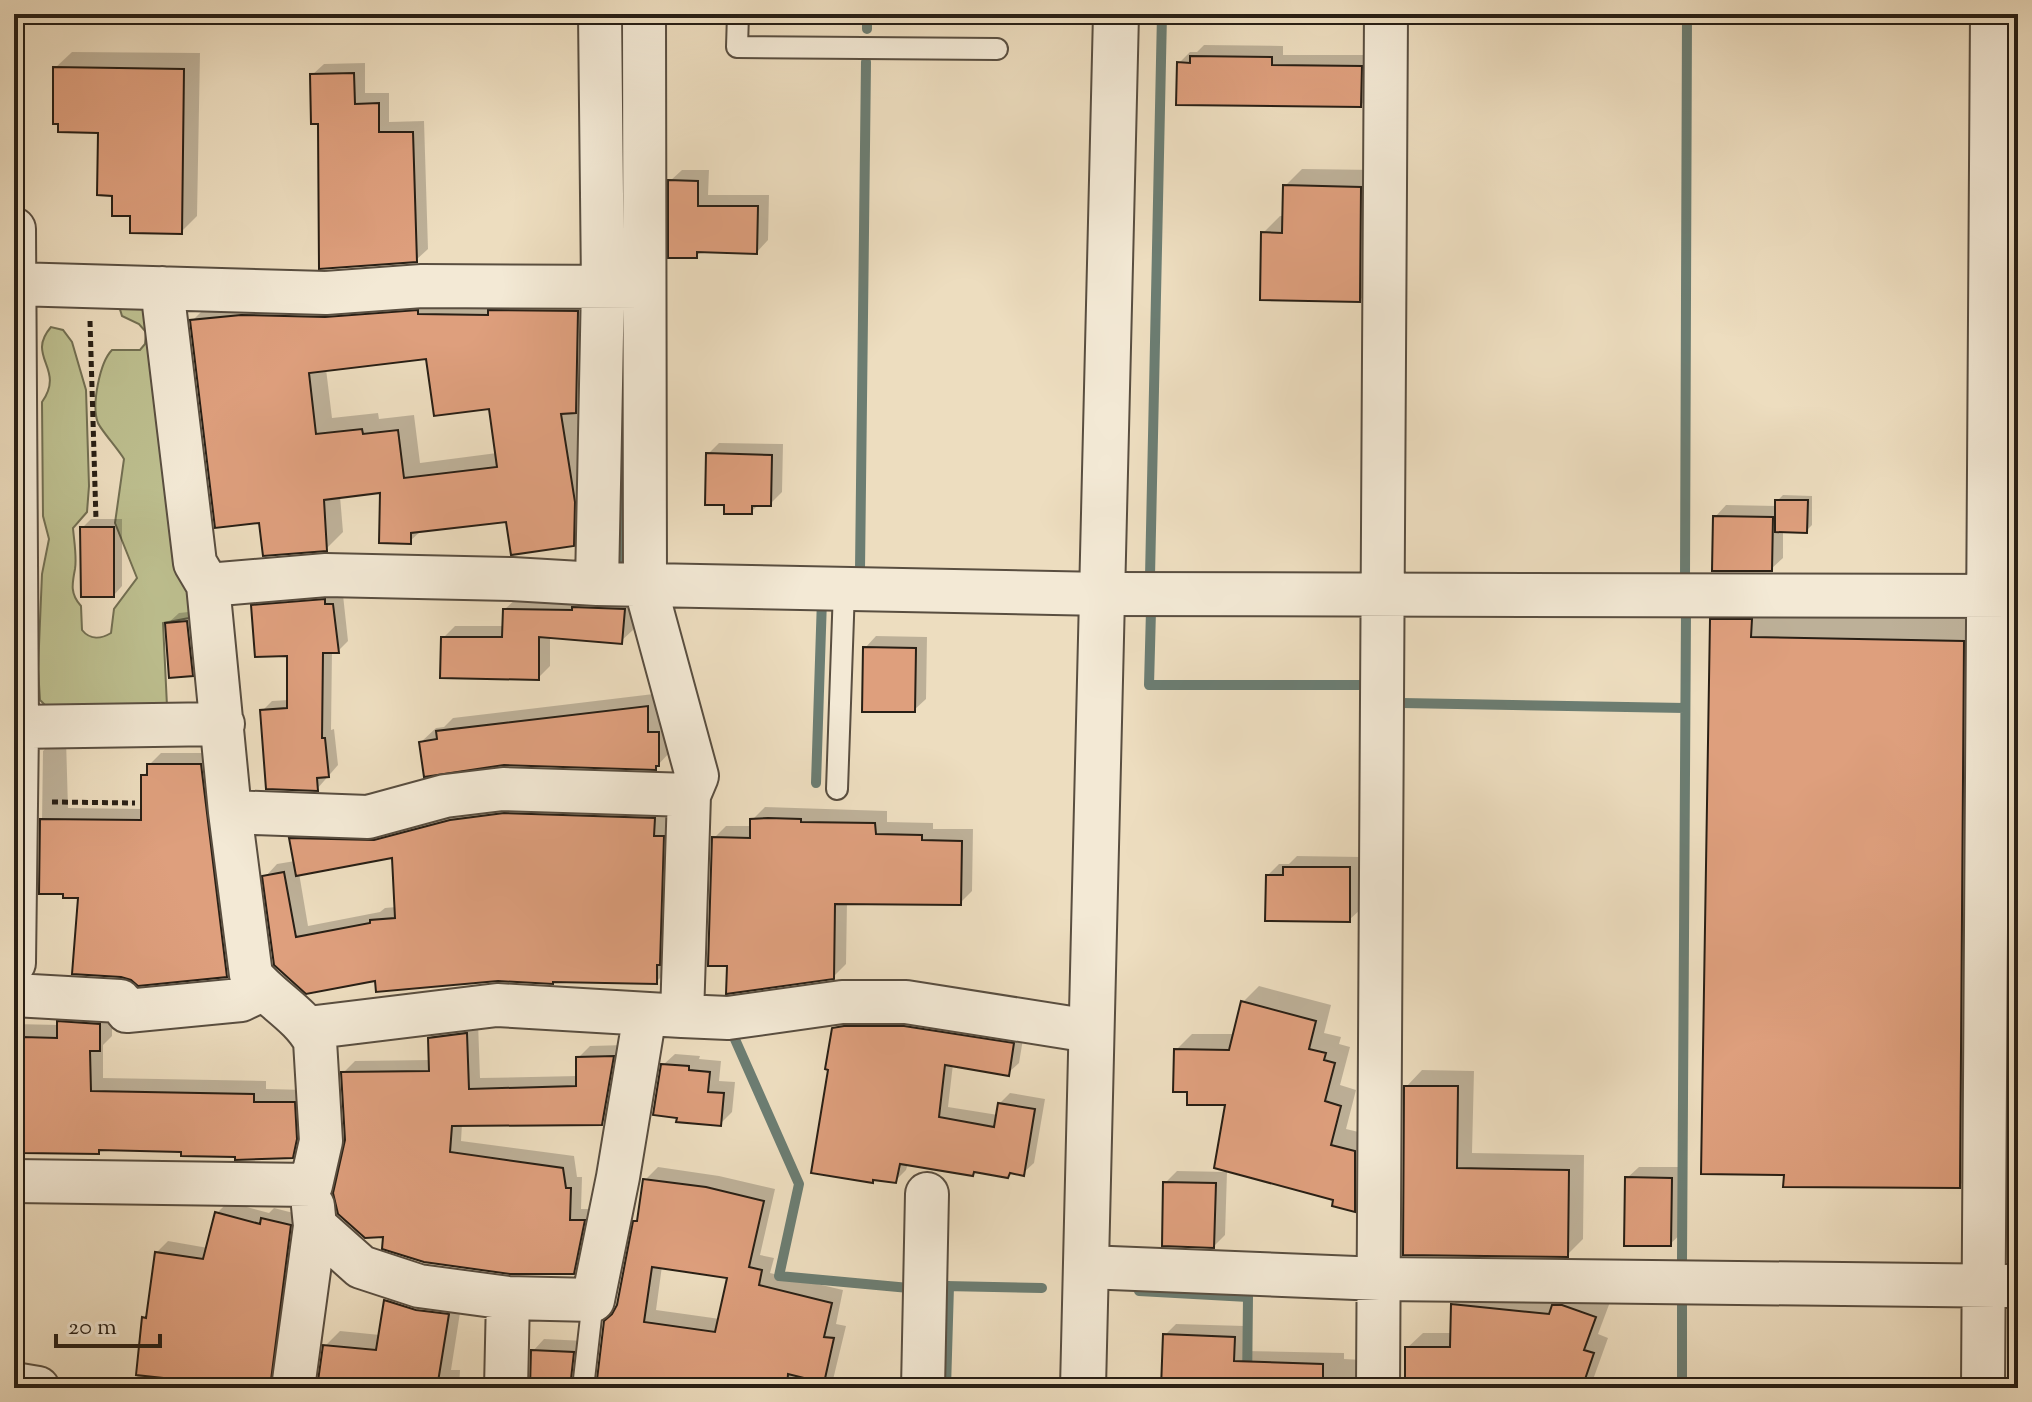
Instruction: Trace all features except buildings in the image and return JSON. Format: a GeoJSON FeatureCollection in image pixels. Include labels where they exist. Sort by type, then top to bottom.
{"type":"FeatureCollection","features":[{"type":"Feature","properties":{"kind":"street"},"geometry":{"type":"LineString","coordinates":[[597,584],[603,285],[600,14]]}},
{"type":"Feature","properties":{"kind":"street"},"geometry":{"type":"LineString","coordinates":[[315,1226],[361,1267],[419,1286],[508,1298],[593,1300],[618,1177],[663,1015],[689,795],[697,776],[645,585],[644,14]]}},
{"type":"Feature","properties":{"kind":"street"},"geometry":{"type":"LineString","coordinates":[[1083,1388],[1116,14]]}},
{"type":"Feature","properties":{"kind":"street"},"geometry":{"type":"LineString","coordinates":[[1378,1388],[1386,14]]}},
{"type":"Feature","properties":{"kind":"street"},"geometry":{"type":"LineString","coordinates":[[1983,1388],[2000,1286],[2003,596],[1992,14]]}},
{"type":"Feature","properties":{"kind":"street"},"geometry":{"type":"LineString","coordinates":[[14,229],[14,963]]}},
{"type":"Feature","properties":{"kind":"street"},"geometry":{"type":"LineString","coordinates":[[14,284],[326,293],[422,286],[644,287]]}},
{"type":"Feature","properties":{"kind":"street"},"geometry":{"type":"LineString","coordinates":[[162,288],[195,563],[208,585],[230,812],[251,975],[262,990],[308,1028],[315,1041],[321,1141],[311,1185],[315,1226],[293,1388]]}},
{"type":"Feature","properties":{"kind":"street"},"geometry":{"type":"LineString","coordinates":[[208,585],[326,575],[1104,594],[2003,596]]}},
{"type":"Feature","properties":{"kind":"street"},"geometry":{"type":"LineString","coordinates":[[15,727],[223,724]]}},
{"type":"Feature","properties":{"kind":"street"},"geometry":{"type":"LineString","coordinates":[[230,812],[368,817],[445,796],[503,789],[689,795]]}},
{"type":"Feature","properties":{"kind":"street"},"geometry":{"type":"LineString","coordinates":[[14,995],[120,1001],[127,1011],[241,1000],[262,990]]}},
{"type":"Feature","properties":{"kind":"street"},"geometry":{"type":"LineString","coordinates":[[308,1028],[497,1005],[728,1018],[842,1002],[906,1002],[1090,1031]]}},
{"type":"Feature","properties":{"kind":"street"},"geometry":{"type":"LineString","coordinates":[[14,1181],[311,1185]]}},
{"type":"Feature","properties":{"kind":"street"},"geometry":{"type":"LineString","coordinates":[[923,1388],[927,1194]]}},
{"type":"Feature","properties":{"kind":"street"},"geometry":{"type":"LineString","coordinates":[[1086,1267],[1380,1279],[2000,1286]]}},
{"type":"Feature","properties":{"kind":"street"},"geometry":{"type":"LineString","coordinates":[[506,1388],[508,1298]]}},
{"type":"Feature","properties":{"kind":"street"},"geometry":{"type":"LineString","coordinates":[[14,1384],[38,1388]]}},
{"type":"Feature","properties":{"kind":"lane"},"geometry":{"type":"LineString","coordinates":[[738,14],[737,47],[997,49]]}},
{"type":"Feature","properties":{"kind":"lane"},"geometry":{"type":"LineString","coordinates":[[837,789],[844,589]]}},
{"type":"Feature","properties":{"kind":"lane"},"geometry":{"type":"LineString","coordinates":[[583,1388],[593,1300]]}},
{"type":"Feature","properties":{"kind":"path"},"geometry":{"type":"LineString","coordinates":[[89,286],[96,520]]}},
{"type":"Feature","properties":{"kind":"path"},"geometry":{"type":"LineString","coordinates":[[51,802],[135,803]]}},
{"type":"Feature","properties":{"kind":"green space"},"geometry":{"type":"Polygon","coordinates":[[[151,298],[192,611],[189,618],[163,623],[167,706],[50,710],[40,700],[38,669],[42,574],[49,539],[43,516],[42,402],[50,380],[43,355],[44,337],[51,327],[63,330],[72,342],[86,390],[89,486],[87,512],[73,528],[76,559],[73,589],[81,606],[82,630],[88,636],[100,637],[111,633],[114,609],[137,578],[115,523],[124,459],[98,423],[96,395],[100,374],[112,350],[140,350],[145,344],[146,332],[139,324],[122,316],[119,306],[151,298]]]}},
{"type":"Feature","properties":{"kind":"waterway"},"geometry":{"type":"LineString","coordinates":[[867,14],[867,29]]}},
{"type":"Feature","properties":{"kind":"waterway"},"geometry":{"type":"LineString","coordinates":[[1150,577],[1162,14]]}},
{"type":"Feature","properties":{"kind":"waterway"},"geometry":{"type":"LineString","coordinates":[[1685,581],[1687,14]]}},
{"type":"Feature","properties":{"kind":"waterway"},"geometry":{"type":"LineString","coordinates":[[860,570],[866,62]]}},
{"type":"Feature","properties":{"kind":"waterway"},"geometry":{"type":"LineString","coordinates":[[621,570],[624,300]]}},
{"type":"Feature","properties":{"kind":"waterway"},"geometry":{"type":"LineString","coordinates":[[816,783],[822,599]]}},
{"type":"Feature","properties":{"kind":"waterway"},"geometry":{"type":"LineString","coordinates":[[1151,610],[1149,685],[1363,685]]}},
{"type":"Feature","properties":{"kind":"waterway"},"geometry":{"type":"LineString","coordinates":[[1682,1260],[1686,612]]}},
{"type":"Feature","properties":{"kind":"waterway"},"geometry":{"type":"LineString","coordinates":[[1402,703],[1685,708]]}},
{"type":"Feature","properties":{"kind":"waterway"},"geometry":{"type":"LineString","coordinates":[[730,1028],[799,1184],[779,1276],[909,1288]]}},
{"type":"Feature","properties":{"kind":"waterway"},"geometry":{"type":"LineString","coordinates":[[945,1286],[1042,1288]]}},
{"type":"Feature","properties":{"kind":"waterway"},"geometry":{"type":"LineString","coordinates":[[946,1388],[949,1286]]}},
{"type":"Feature","properties":{"kind":"waterway"},"geometry":{"type":"LineString","coordinates":[[1139,1291],[1248,1297],[1247,1388]]}},
{"type":"Feature","properties":{"kind":"waterway"},"geometry":{"type":"LineString","coordinates":[[1682,1304],[1682,1388]]}}]}
